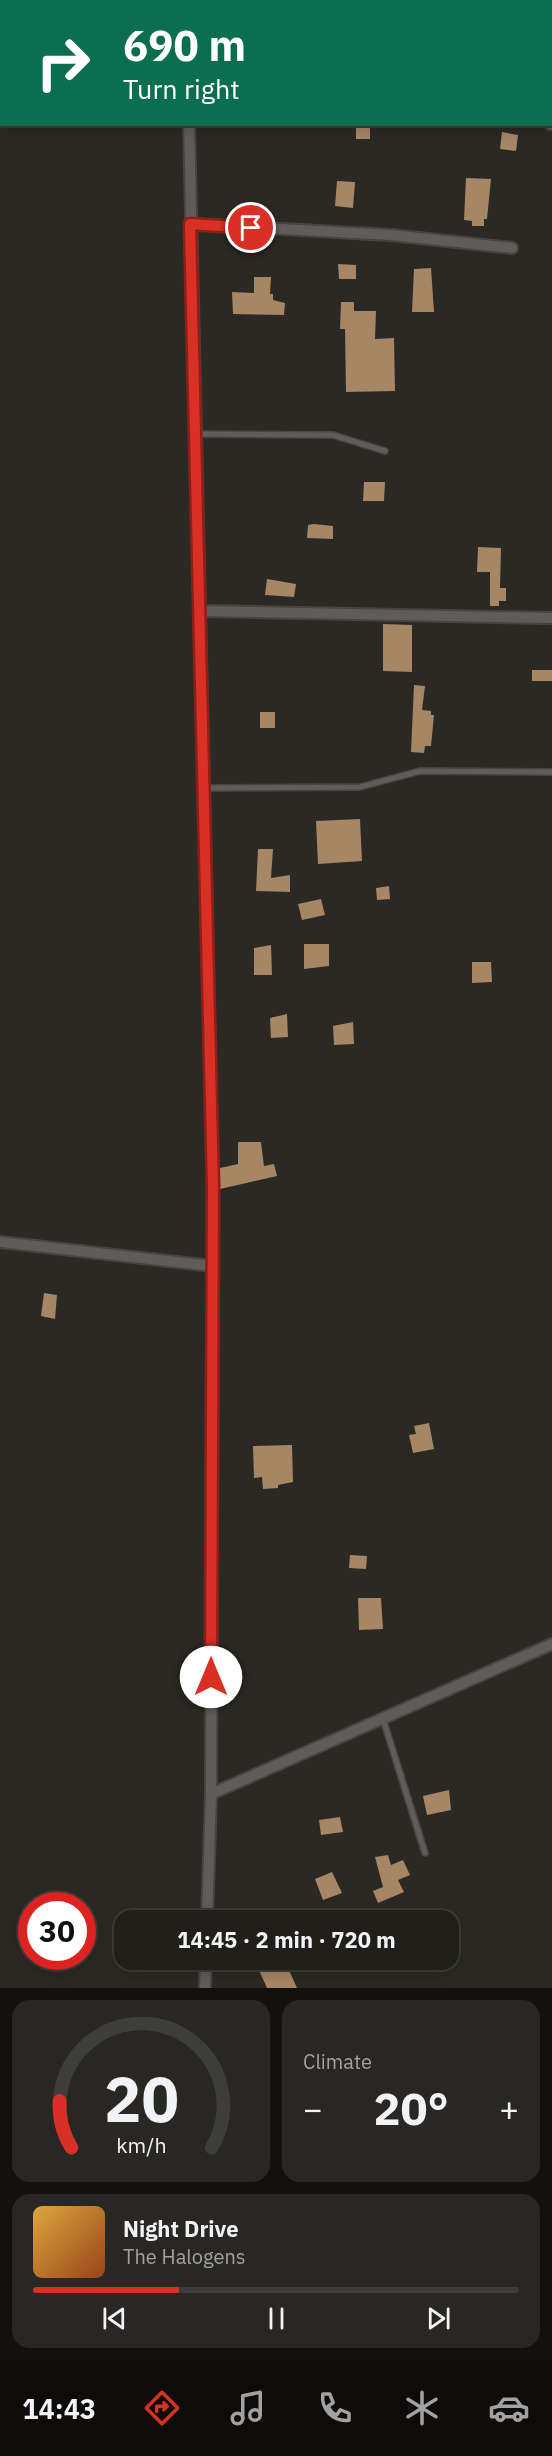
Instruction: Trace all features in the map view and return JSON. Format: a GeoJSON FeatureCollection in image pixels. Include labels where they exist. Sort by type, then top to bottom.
{"type":"FeatureCollection","features":[{"type":"Feature","properties":{"kind":"street"},"geometry":{"type":"LineString","coordinates":[[189,126],[213,1266],[211,1794],[207,1910]]}},
{"type":"Feature","properties":{"kind":"street"},"geometry":{"type":"LineString","coordinates":[[190,224],[391,235],[512,248]]}},
{"type":"Feature","properties":{"kind":"street"},"geometry":{"type":"LineString","coordinates":[[200,611],[552,618]]}},
{"type":"Feature","properties":{"kind":"street"},"geometry":{"type":"LineString","coordinates":[[0,1242],[213,1266]]}},
{"type":"Feature","properties":{"kind":"street"},"geometry":{"type":"LineString","coordinates":[[211,1794],[552,1644]]}},
{"type":"Feature","properties":{"kind":"street"},"geometry":{"type":"LineString","coordinates":[[205,1988],[206,1970]]}},
{"type":"Feature","properties":{"kind":"lane"},"geometry":{"type":"LineString","coordinates":[[195,434],[333,435],[385,451]]}},
{"type":"Feature","properties":{"kind":"lane"},"geometry":{"type":"LineString","coordinates":[[204,788],[360,787],[420,771],[552,772]]}},
{"type":"Feature","properties":{"kind":"lane"},"geometry":{"type":"LineString","coordinates":[[383,1719],[425,1853]]}},
{"type":"Feature","properties":{"kind":"building"},"geometry":{"type":"Polygon","coordinates":[[[356,126],[370,126],[370,139],[356,139],[356,126]]]}},
{"type":"Feature","properties":{"kind":"building"},"geometry":{"type":"Polygon","coordinates":[[[502,132],[518,135],[516,151],[500,149],[502,132]]]}},
{"type":"Feature","properties":{"kind":"building"},"geometry":{"type":"Polygon","coordinates":[[[466,178],[491,179],[487,219],[484,219],[484,226],[472,226],[472,221],[464,220],[466,178]]]}},
{"type":"Feature","properties":{"kind":"building"},"geometry":{"type":"Polygon","coordinates":[[[337,181],[355,182],[353,208],[335,206],[337,181]]]}},
{"type":"Feature","properties":{"kind":"building"},"geometry":{"type":"Polygon","coordinates":[[[338,264],[356,265],[356,279],[339,279],[338,264]]]}},
{"type":"Feature","properties":{"kind":"building"},"geometry":{"type":"Polygon","coordinates":[[[431,268],[434,312],[412,312],[414,269],[431,268]]]}},
{"type":"Feature","properties":{"kind":"building"},"geometry":{"type":"Polygon","coordinates":[[[254,277],[271,277],[270,294],[273,294],[273,300],[285,303],[284,315],[233,314],[232,292],[254,293],[254,277]]]}},
{"type":"Feature","properties":{"kind":"building"},"geometry":{"type":"Polygon","coordinates":[[[341,302],[354,302],[354,311],[376,311],[375,339],[394,338],[395,391],[346,392],[345,329],[340,329],[341,302]]]}},
{"type":"Feature","properties":{"kind":"building"},"geometry":{"type":"Polygon","coordinates":[[[364,482],[385,482],[384,501],[363,501],[364,482]]]}},
{"type":"Feature","properties":{"kind":"building"},"geometry":{"type":"Polygon","coordinates":[[[308,525],[333,526],[333,539],[307,538],[308,525]]]}},
{"type":"Feature","properties":{"kind":"building"},"geometry":{"type":"Polygon","coordinates":[[[478,547],[501,548],[500,588],[506,588],[506,601],[499,601],[499,606],[490,606],[490,572],[477,572],[478,547]]]}},
{"type":"Feature","properties":{"kind":"building"},"geometry":{"type":"Polygon","coordinates":[[[267,579],[296,584],[294,597],[265,595],[267,579]]]}},
{"type":"Feature","properties":{"kind":"building"},"geometry":{"type":"Polygon","coordinates":[[[383,624],[412,625],[412,672],[383,671],[383,624]]]}},
{"type":"Feature","properties":{"kind":"building"},"geometry":{"type":"Polygon","coordinates":[[[532,670],[552,670],[552,681],[532,681],[532,670]]]}},
{"type":"Feature","properties":{"kind":"building"},"geometry":{"type":"Polygon","coordinates":[[[414,685],[425,686],[422,710],[431,711],[431,715],[434,715],[431,746],[425,746],[424,753],[411,752],[414,685]]]}},
{"type":"Feature","properties":{"kind":"building"},"geometry":{"type":"Polygon","coordinates":[[[260,712],[275,712],[275,728],[260,728],[260,712]]]}},
{"type":"Feature","properties":{"kind":"building"},"geometry":{"type":"Polygon","coordinates":[[[360,819],[362,861],[318,864],[316,821],[360,819]]]}},
{"type":"Feature","properties":{"kind":"building"},"geometry":{"type":"Polygon","coordinates":[[[258,849],[273,849],[271,878],[290,875],[290,892],[256,891],[258,849]]]}},
{"type":"Feature","properties":{"kind":"building"},"geometry":{"type":"Polygon","coordinates":[[[389,886],[390,899],[377,900],[376,888],[389,886]]]}},
{"type":"Feature","properties":{"kind":"building"},"geometry":{"type":"Polygon","coordinates":[[[321,899],[325,915],[302,920],[298,904],[321,899]]]}},
{"type":"Feature","properties":{"kind":"building"},"geometry":{"type":"Polygon","coordinates":[[[304,944],[329,944],[329,966],[304,969],[304,944]]]}},
{"type":"Feature","properties":{"kind":"building"},"geometry":{"type":"Polygon","coordinates":[[[271,945],[272,975],[254,975],[254,948],[271,945]]]}},
{"type":"Feature","properties":{"kind":"building"},"geometry":{"type":"Polygon","coordinates":[[[472,962],[491,962],[492,982],[472,983],[472,962]]]}},
{"type":"Feature","properties":{"kind":"building"},"geometry":{"type":"Polygon","coordinates":[[[287,1014],[288,1037],[271,1038],[270,1018],[287,1014]]]}},
{"type":"Feature","properties":{"kind":"building"},"geometry":{"type":"Polygon","coordinates":[[[353,1022],[354,1044],[334,1045],[333,1026],[353,1022]]]}},
{"type":"Feature","properties":{"kind":"building"},"geometry":{"type":"Polygon","coordinates":[[[238,1142],[261,1142],[264,1166],[274,1164],[277,1176],[220,1189],[220,1168],[238,1164],[238,1142]]]}},
{"type":"Feature","properties":{"kind":"building"},"geometry":{"type":"Polygon","coordinates":[[[44,1293],[57,1295],[55,1319],[41,1316],[44,1293]]]}},
{"type":"Feature","properties":{"kind":"building"},"geometry":{"type":"Polygon","coordinates":[[[429,1423],[434,1449],[413,1453],[409,1435],[416,1434],[414,1426],[429,1423]]]}},
{"type":"Feature","properties":{"kind":"building"},"geometry":{"type":"Polygon","coordinates":[[[292,1445],[293,1482],[278,1485],[278,1488],[263,1489],[262,1477],[254,1478],[253,1446],[292,1445]]]}},
{"type":"Feature","properties":{"kind":"building"},"geometry":{"type":"Polygon","coordinates":[[[350,1555],[367,1556],[366,1569],[349,1568],[350,1555]]]}},
{"type":"Feature","properties":{"kind":"building"},"geometry":{"type":"Polygon","coordinates":[[[358,1598],[381,1598],[383,1629],[359,1630],[358,1598]]]}},
{"type":"Feature","properties":{"kind":"building"},"geometry":{"type":"Polygon","coordinates":[[[449,1790],[451,1810],[427,1815],[423,1796],[449,1790]]]}},
{"type":"Feature","properties":{"kind":"building"},"geometry":{"type":"Polygon","coordinates":[[[340,1817],[343,1832],[321,1835],[319,1820],[340,1817]]]}},
{"type":"Feature","properties":{"kind":"building"},"geometry":{"type":"Polygon","coordinates":[[[388,1855],[391,1865],[403,1860],[410,1875],[398,1880],[404,1892],[378,1903],[373,1891],[383,1887],[375,1857],[388,1855]]]}},
{"type":"Feature","properties":{"kind":"building"},"geometry":{"type":"Polygon","coordinates":[[[332,1872],[342,1893],[323,1900],[315,1879],[332,1872]]]}},
{"type":"Feature","properties":{"kind":"building"},"geometry":{"type":"Polygon","coordinates":[[[259,1970],[289,1970],[297,1988],[267,1988],[259,1970]]]}},
{"type":"Feature","properties":{"kind":"route"},"geometry":{"type":"LineString","coordinates":[[211,1677],[213,1187],[190,224],[251,228]]}}]}
